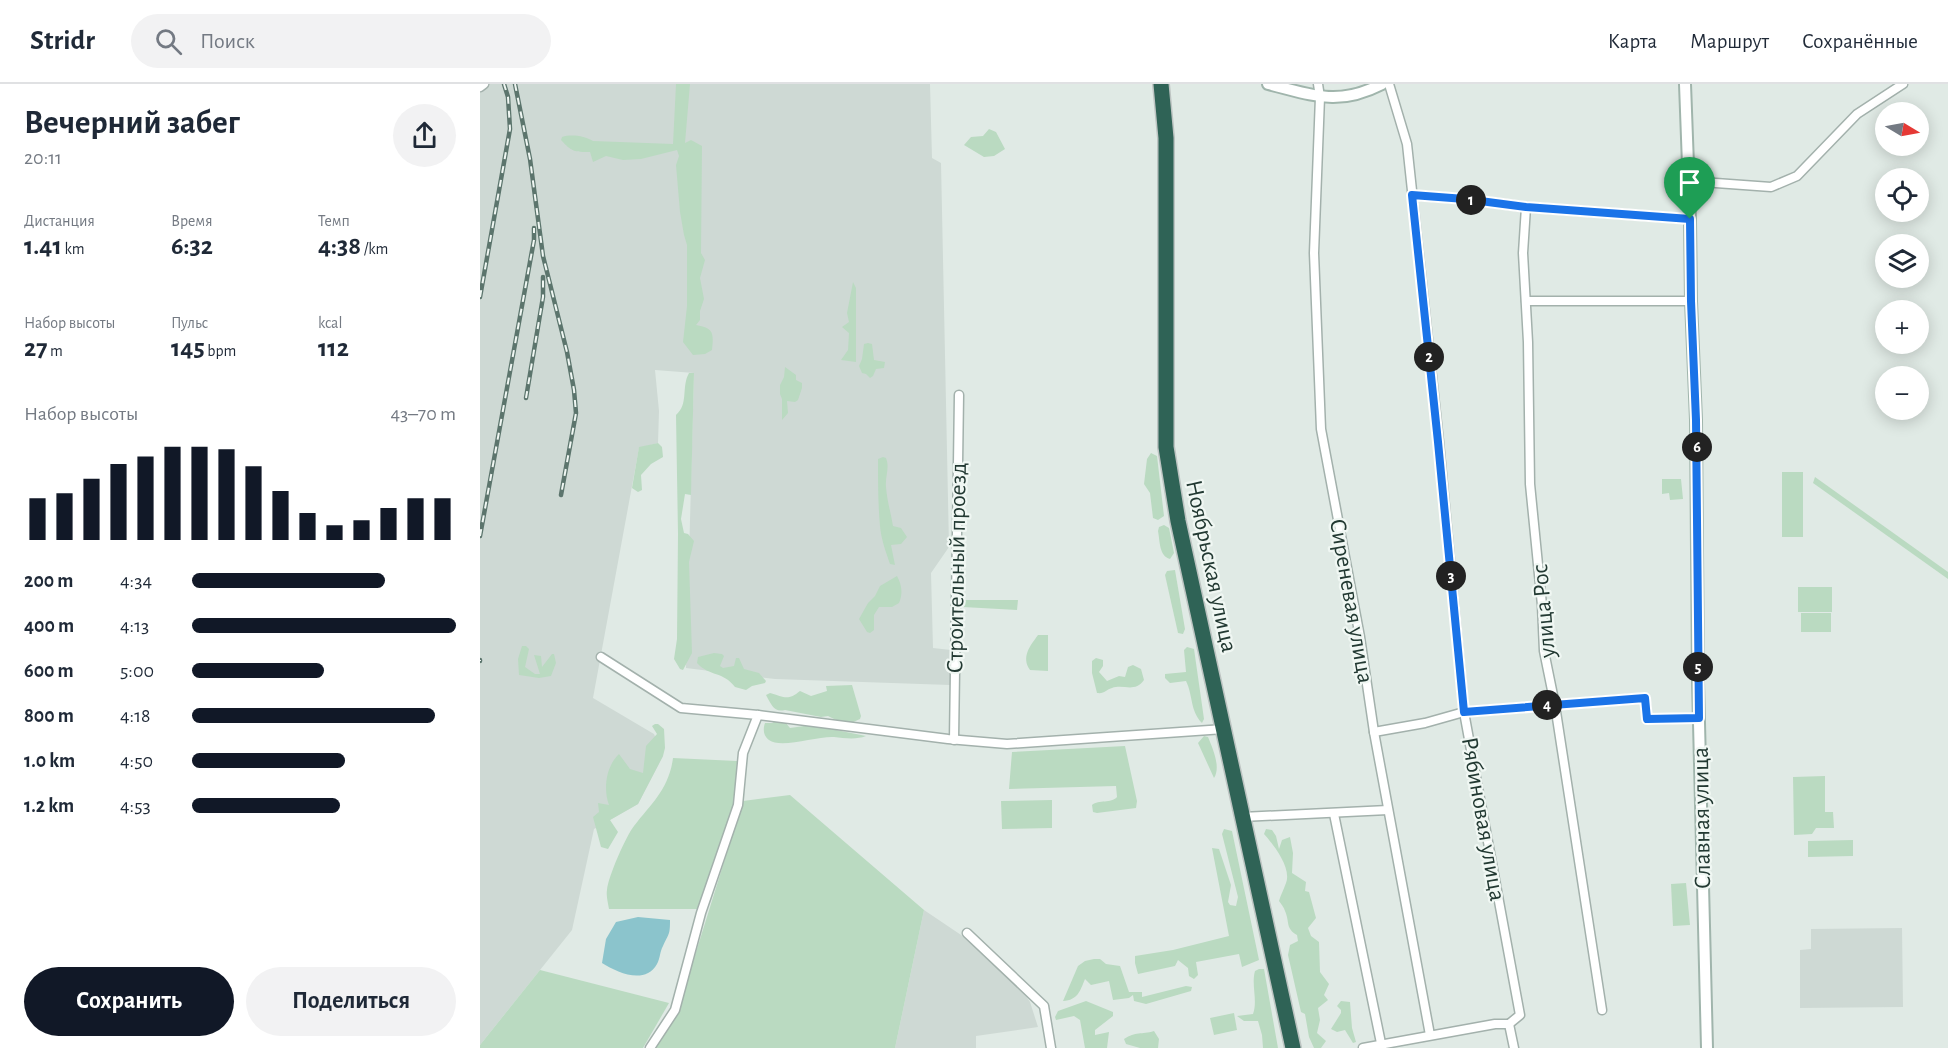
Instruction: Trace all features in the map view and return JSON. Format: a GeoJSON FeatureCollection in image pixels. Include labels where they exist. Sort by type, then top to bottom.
{"type":"FeatureCollection","features":[{"type":"Feature","properties":{"kind":"highway","name":"Ноябрьская улица"},"geometry":{"type":"LineString","coordinates":[[1163,85],[1166,138],[1166,447],[1179,521],[1293,1048]]}},
{"type":"Feature","properties":{"kind":"street"},"geometry":{"type":"LineString","coordinates":[[480,87],[484,84]]}},
{"type":"Feature","properties":{"kind":"street"},"geometry":{"type":"LineString","coordinates":[[1268,84],[1320,97],[1347,98],[1382,84]]}},
{"type":"Feature","properties":{"kind":"street","name":"Сиреневая улица"},"geometry":{"type":"LineString","coordinates":[[1318,84],[1320,97],[1314,253],[1321,429],[1430,1035]]}},
{"type":"Feature","properties":{"kind":"street","name":"Рябиновая улица"},"geometry":{"type":"LineString","coordinates":[[1389,84],[1407,144],[1440,454],[1464,712],[1520,1015],[1509,1024]]}},
{"type":"Feature","properties":{"kind":"street","name":"Славная улица"},"geometry":{"type":"LineString","coordinates":[[1685,84],[1696,420],[1699,718],[1707,1048]]}},
{"type":"Feature","properties":{"kind":"street"},"geometry":{"type":"LineString","coordinates":[[1688,181],[1771,187],[1797,176],[1857,114],[1904,84]]}},
{"type":"Feature","properties":{"kind":"street"},"geometry":{"type":"LineString","coordinates":[[1412,195],[1526,207],[1690,219]]}},
{"type":"Feature","properties":{"kind":"street","name":"улица Рос"},"geometry":{"type":"LineString","coordinates":[[1526,207],[1523,253],[1530,484],[1542,605],[1544,651],[1555,705],[1602,1010]]}},
{"type":"Feature","properties":{"kind":"street"},"geometry":{"type":"LineString","coordinates":[[1526,301],[1691,301]]}},
{"type":"Feature","properties":{"kind":"street","name":"Строительный проезд"},"geometry":{"type":"LineString","coordinates":[[954,740],[959,395]]}},
{"type":"Feature","properties":{"kind":"street"},"geometry":{"type":"LineString","coordinates":[[601,657],[681,708],[758,715],[954,740],[1007,744],[1224,729]]}},
{"type":"Feature","properties":{"kind":"street"},"geometry":{"type":"LineString","coordinates":[[1374,732],[1425,723],[1464,712],[1645,698],[1647,719],[1699,718]]}},
{"type":"Feature","properties":{"kind":"street"},"geometry":{"type":"LineString","coordinates":[[650,1048],[675,1010],[701,914],[738,806],[743,753],[758,715]]}},
{"type":"Feature","properties":{"kind":"street"},"geometry":{"type":"LineString","coordinates":[[1242,817],[1388,810]]}},
{"type":"Feature","properties":{"kind":"street"},"geometry":{"type":"LineString","coordinates":[[1334,814],[1381,1046]]}},
{"type":"Feature","properties":{"kind":"street"},"geometry":{"type":"LineString","coordinates":[[967,933],[1044,1006],[1051,1048]]}},
{"type":"Feature","properties":{"kind":"street"},"geometry":{"type":"LineString","coordinates":[[1363,1048],[1495,1024],[1509,1024],[1514,1048]]}},
{"type":"Feature","properties":{"kind":"shaded area"},"geometry":{"type":"Polygon","coordinates":[[[480,84],[930,84],[932,158],[941,163],[949,547],[931,573],[933,648],[951,650],[950,685],[775,679],[686,668],[694,373],[655,370],[659,411],[658,443],[639,448],[593,698],[654,734],[663,756],[638,804],[594,829],[572,930],[480,1045],[480,84]]]}},
{"type":"Feature","properties":{"kind":"shaded area"},"geometry":{"type":"Polygon","coordinates":[[[924,910],[967,939],[1000,971],[1017,983],[1030,1002],[1038,1027],[976,1036],[976,1048],[895,1048],[924,910]]]}},
{"type":"Feature","properties":{"kind":"shaded area"},"geometry":{"type":"Polygon","coordinates":[[[1902,928],[1903,1007],[1800,1008],[1800,950],[1811,949],[1811,929],[1902,928]]]}},
{"type":"Feature","properties":{"kind":"green space"},"geometry":{"type":"Polygon","coordinates":[[[676,84],[690,84],[685,143],[691,140],[702,146],[701,253],[705,260],[700,278],[704,299],[700,320],[696,325],[709,329],[712,335],[712,350],[705,354],[693,355],[683,342],[687,306],[687,245],[680,212],[677,150],[641,159],[623,160],[606,156],[593,162],[590,152],[574,150],[561,140],[562,137],[574,136],[593,141],[673,144],[676,84]]]}},
{"type":"Feature","properties":{"kind":"green space"},"geometry":{"type":"Polygon","coordinates":[[[989,129],[996,132],[1005,149],[994,156],[984,157],[964,145],[971,137],[983,136],[989,129]]]}},
{"type":"Feature","properties":{"kind":"green space"},"geometry":{"type":"Polygon","coordinates":[[[853,282],[856,288],[856,362],[841,360],[848,350],[849,333],[842,327],[849,322],[847,313],[853,282]]]}},
{"type":"Feature","properties":{"kind":"green space"},"geometry":{"type":"Polygon","coordinates":[[[864,344],[872,344],[874,360],[885,362],[884,368],[876,369],[870,378],[862,373],[859,366],[864,344]]]}},
{"type":"Feature","properties":{"kind":"green space"},"geometry":{"type":"Polygon","coordinates":[[[785,367],[796,375],[796,380],[802,383],[802,388],[798,400],[787,401],[788,413],[782,420],[780,385],[785,367]]]}},
{"type":"Feature","properties":{"kind":"green space"},"geometry":{"type":"Polygon","coordinates":[[[689,373],[694,373],[691,495],[685,494],[681,519],[684,533],[694,541],[689,562],[692,653],[683,670],[674,659],[677,639],[678,534],[676,415],[684,401],[685,384],[689,373]]]}},
{"type":"Feature","properties":{"kind":"green space"},"geometry":{"type":"Polygon","coordinates":[[[658,443],[662,447],[663,457],[651,464],[641,475],[642,490],[638,492],[632,488],[639,447],[658,443]]]}},
{"type":"Feature","properties":{"kind":"green space"},"geometry":{"type":"Polygon","coordinates":[[[1151,453],[1157,456],[1164,516],[1158,520],[1153,518],[1150,493],[1144,484],[1147,459],[1151,453]]]}},
{"type":"Feature","properties":{"kind":"green space"},"geometry":{"type":"Polygon","coordinates":[[[883,457],[887,462],[886,487],[893,526],[901,528],[907,537],[901,544],[891,545],[895,565],[890,564],[880,526],[878,459],[883,457]]]}},
{"type":"Feature","properties":{"kind":"green space"},"geometry":{"type":"Polygon","coordinates":[[[1782,472],[1803,472],[1803,537],[1782,537],[1782,472]]]}},
{"type":"Feature","properties":{"kind":"green space"},"geometry":{"type":"Polygon","coordinates":[[[1815,477],[1948,572],[1948,579],[1813,483],[1815,477]]]}},
{"type":"Feature","properties":{"kind":"green space"},"geometry":{"type":"Polygon","coordinates":[[[1662,479],[1681,479],[1683,499],[1670,500],[1669,493],[1662,494],[1662,479]]]}},
{"type":"Feature","properties":{"kind":"green space"},"geometry":{"type":"Polygon","coordinates":[[[1164,525],[1169,528],[1174,553],[1170,559],[1164,555],[1160,543],[1158,531],[1159,527],[1164,525]]]}},
{"type":"Feature","properties":{"kind":"green space"},"geometry":{"type":"Polygon","coordinates":[[[1175,570],[1185,629],[1183,634],[1178,633],[1165,575],[1167,571],[1175,570]]]}},
{"type":"Feature","properties":{"kind":"green space"},"geometry":{"type":"Polygon","coordinates":[[[897,576],[901,590],[899,603],[892,607],[879,607],[874,615],[874,630],[867,632],[859,619],[880,586],[897,576]]]}},
{"type":"Feature","properties":{"kind":"green space"},"geometry":{"type":"Polygon","coordinates":[[[1798,587],[1832,587],[1832,612],[1798,612],[1798,587]]]}},
{"type":"Feature","properties":{"kind":"green space"},"geometry":{"type":"Polygon","coordinates":[[[961,600],[1018,600],[1017,610],[963,607],[961,600]]]}},
{"type":"Feature","properties":{"kind":"green space"},"geometry":{"type":"Polygon","coordinates":[[[1801,613],[1831,613],[1831,632],[1801,632],[1801,613]]]}},
{"type":"Feature","properties":{"kind":"green space"},"geometry":{"type":"Polygon","coordinates":[[[1038,635],[1048,635],[1048,671],[1030,670],[1027,665],[1026,656],[1038,635]]]}},
{"type":"Feature","properties":{"kind":"green space"},"geometry":{"type":"Polygon","coordinates":[[[522,646],[529,649],[525,667],[535,674],[540,674],[534,655],[541,656],[542,667],[554,654],[556,663],[551,676],[539,678],[519,675],[518,659],[522,646]]]}},
{"type":"Feature","properties":{"kind":"green space"},"geometry":{"type":"Polygon","coordinates":[[[1187,647],[1194,649],[1204,719],[1202,723],[1195,713],[1186,681],[1170,683],[1165,678],[1165,674],[1186,672],[1184,650],[1187,647]]]}},
{"type":"Feature","properties":{"kind":"green space"},"geometry":{"type":"Polygon","coordinates":[[[714,653],[724,656],[720,666],[723,668],[734,666],[736,658],[739,658],[744,669],[759,673],[766,681],[765,683],[746,690],[735,687],[726,678],[697,663],[698,657],[714,653]]]}},
{"type":"Feature","properties":{"kind":"green space"},"geometry":{"type":"Polygon","coordinates":[[[1096,658],[1103,660],[1103,666],[1099,672],[1107,681],[1119,676],[1125,677],[1128,667],[1133,665],[1141,669],[1144,680],[1137,686],[1116,687],[1097,693],[1092,673],[1092,661],[1096,658]]]}},
{"type":"Feature","properties":{"kind":"green space"},"geometry":{"type":"Polygon","coordinates":[[[852,685],[861,716],[860,719],[851,723],[842,723],[828,716],[781,711],[773,707],[766,695],[770,693],[789,697],[800,691],[811,696],[827,691],[826,686],[852,685]]]}},
{"type":"Feature","properties":{"kind":"green space"},"geometry":{"type":"Polygon","coordinates":[[[777,720],[785,722],[790,728],[811,725],[866,736],[827,737],[790,743],[775,742],[766,736],[764,727],[765,723],[777,720]]]}},
{"type":"Feature","properties":{"kind":"green space"},"geometry":{"type":"Polygon","coordinates":[[[655,724],[664,729],[663,756],[638,804],[610,820],[618,832],[608,849],[601,847],[593,817],[599,812],[598,803],[609,805],[606,785],[611,765],[619,754],[630,769],[643,773],[646,746],[657,734],[652,726],[655,724]]]}},
{"type":"Feature","properties":{"kind":"green space"},"geometry":{"type":"Polygon","coordinates":[[[1204,736],[1208,737],[1216,758],[1217,769],[1214,778],[1198,743],[1204,736]]]}},
{"type":"Feature","properties":{"kind":"green space"},"geometry":{"type":"Polygon","coordinates":[[[1125,746],[1137,801],[1136,808],[1093,812],[1092,805],[1095,803],[1117,797],[1116,786],[1009,789],[1012,752],[1125,746]]]}},
{"type":"Feature","properties":{"kind":"green space"},"geometry":{"type":"Polygon","coordinates":[[[673,758],[737,761],[734,809],[701,909],[609,909],[607,890],[618,857],[634,826],[653,803],[668,779],[673,758]]]}},
{"type":"Feature","properties":{"kind":"green space"},"geometry":{"type":"Polygon","coordinates":[[[1825,776],[1825,812],[1833,812],[1834,828],[1816,828],[1812,834],[1794,835],[1793,777],[1825,776]]]}},
{"type":"Feature","properties":{"kind":"green space"},"geometry":{"type":"Polygon","coordinates":[[[790,795],[924,910],[895,1048],[653,1048],[678,1010],[743,801],[790,795]]]}},
{"type":"Feature","properties":{"kind":"green space"},"geometry":{"type":"Polygon","coordinates":[[[1052,800],[1052,828],[1002,829],[1001,801],[1052,800]]]}},
{"type":"Feature","properties":{"kind":"green space"},"geometry":{"type":"Polygon","coordinates":[[[1224,829],[1232,831],[1259,960],[1242,967],[1239,954],[1196,962],[1198,975],[1194,979],[1189,976],[1188,968],[1178,960],[1175,966],[1138,974],[1135,956],[1173,950],[1229,936],[1212,848],[1219,849],[1231,885],[1228,902],[1236,906],[1238,897],[1222,834],[1224,829]]]}},
{"type":"Feature","properties":{"kind":"green space"},"geometry":{"type":"Polygon","coordinates":[[[1266,829],[1272,830],[1276,836],[1279,849],[1282,840],[1290,837],[1293,853],[1292,873],[1306,882],[1305,891],[1309,892],[1316,918],[1308,928],[1311,936],[1319,942],[1320,972],[1329,984],[1324,995],[1328,1000],[1318,1008],[1320,1020],[1317,1033],[1326,1041],[1321,1048],[1314,1048],[1309,1037],[1305,1014],[1301,1012],[1288,955],[1290,945],[1298,941],[1297,935],[1289,927],[1285,910],[1279,901],[1286,883],[1286,870],[1281,857],[1264,834],[1266,829]]]}},
{"type":"Feature","properties":{"kind":"green space"},"geometry":{"type":"Polygon","coordinates":[[[1853,840],[1853,856],[1808,857],[1808,841],[1853,840]]]}},
{"type":"Feature","properties":{"kind":"green space"},"geometry":{"type":"Polygon","coordinates":[[[1686,883],[1690,925],[1673,926],[1671,884],[1686,883]]]}},
{"type":"Feature","properties":{"kind":"green space"},"geometry":{"type":"Polygon","coordinates":[[[1094,959],[1120,966],[1129,992],[1142,992],[1142,997],[1186,986],[1192,987],[1191,991],[1146,1004],[1134,1001],[1133,995],[1129,998],[1113,1000],[1109,981],[1091,985],[1085,979],[1075,997],[1063,1001],[1078,966],[1094,959]]]}},
{"type":"Feature","properties":{"kind":"green space"},"geometry":{"type":"Polygon","coordinates":[[[1264,969],[1278,1048],[1263,1048],[1258,1021],[1244,1021],[1237,1016],[1253,1014],[1254,976],[1255,971],[1264,969]]]}},
{"type":"Feature","properties":{"kind":"green space"},"geometry":{"type":"Polygon","coordinates":[[[540,970],[669,1003],[643,1048],[480,1048],[480,1045],[540,970]]]}},
{"type":"Feature","properties":{"kind":"green space"},"geometry":{"type":"Polygon","coordinates":[[[1086,1001],[1113,1012],[1113,1016],[1095,1030],[1095,1035],[1109,1032],[1107,1048],[1085,1048],[1080,1020],[1074,1016],[1056,1020],[1058,1011],[1086,1001]]]}},
{"type":"Feature","properties":{"kind":"green space"},"geometry":{"type":"Polygon","coordinates":[[[1341,1001],[1350,1002],[1352,1028],[1356,1042],[1353,1043],[1345,1030],[1337,1032],[1331,1029],[1341,1013],[1337,1006],[1341,1001]]]}},
{"type":"Feature","properties":{"kind":"green space"},"geometry":{"type":"Polygon","coordinates":[[[1234,1013],[1237,1030],[1214,1035],[1210,1018],[1234,1013]]]}},
{"type":"Feature","properties":{"kind":"green space"},"geometry":{"type":"Polygon","coordinates":[[[1154,1031],[1159,1039],[1158,1048],[1140,1048],[1126,1044],[1124,1039],[1135,1034],[1154,1031]]]}},
{"type":"Feature","properties":{"kind":"water"},"geometry":{"type":"Polygon","coordinates":[[[638,917],[670,920],[669,934],[657,964],[646,974],[639,976],[623,973],[602,963],[606,939],[616,922],[638,917]]]}},
{"type":"Feature","properties":{"kind":"railway"},"geometry":{"type":"LineString","coordinates":[[480,297],[510,129],[508,97],[504,84]]}},
{"type":"Feature","properties":{"kind":"railway"},"geometry":{"type":"LineString","coordinates":[[515,84],[530,159],[543,256],[574,390],[576,413],[561,495]]}},
{"type":"Feature","properties":{"kind":"railway"},"geometry":{"type":"LineString","coordinates":[[480,536],[534,240],[534,228]]}},
{"type":"Feature","properties":{"kind":"railway"},"geometry":{"type":"LineString","coordinates":[[526,398],[543,297],[543,277]]}},
{"type":"Feature","properties":{"kind":"route"},"geometry":{"type":"LineString","coordinates":[[1412,195],[1526,207],[1690,219],[1696,420],[1699,718],[1647,719],[1645,698],[1464,712],[1412,195]]}}]}
